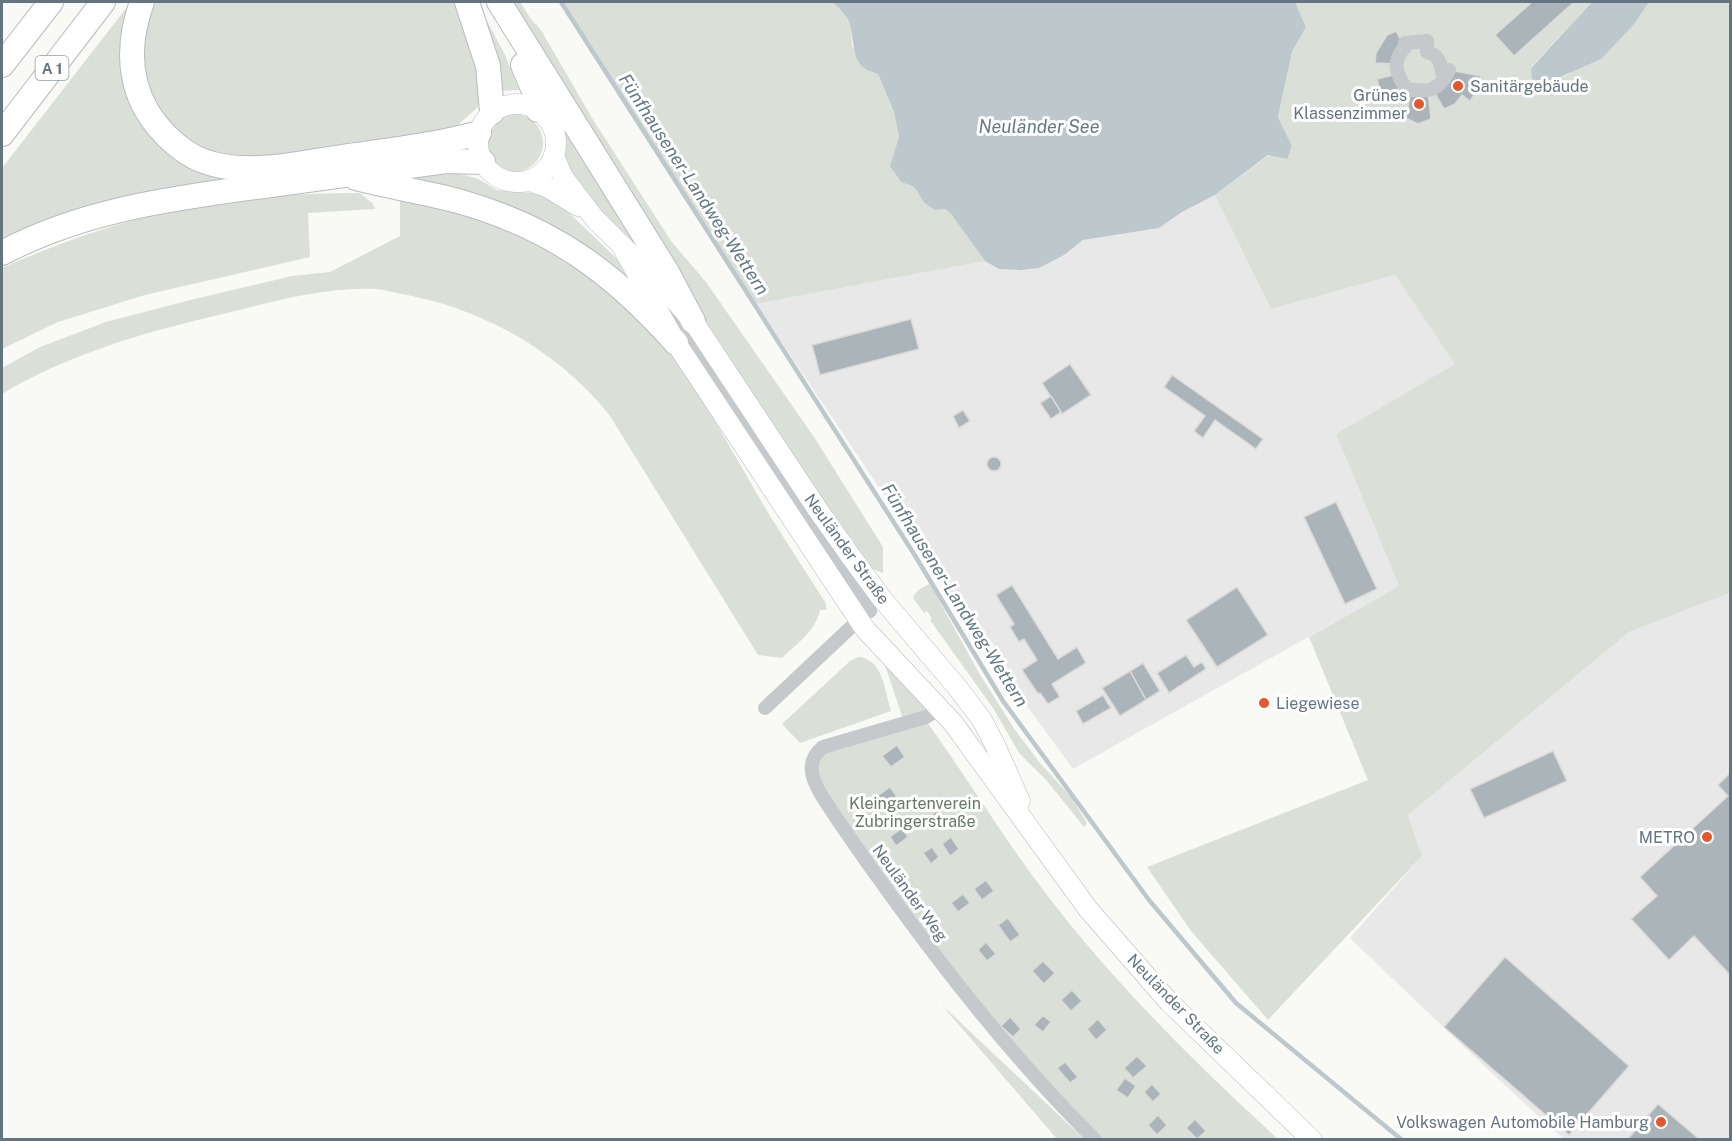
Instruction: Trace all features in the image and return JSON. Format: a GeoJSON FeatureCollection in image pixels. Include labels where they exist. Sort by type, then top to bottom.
{"type":"FeatureCollection","features":[{"type":"Feature","properties":{"kind":"highway","name":"A 1"},"geometry":{"type":"LineString","coordinates":[[2,65],[51,2]]}},
{"type":"Feature","properties":{"kind":"highway","name":"A 1"},"geometry":{"type":"LineString","coordinates":[[2,134],[103,2]]}},
{"type":"Feature","properties":{"kind":"highway"},"geometry":{"type":"LineString","coordinates":[[142,2],[135,19],[132,43],[132,72],[139,97],[154,123],[180,148],[211,164],[259,168],[438,144],[479,133]]}},
{"type":"Feature","properties":{"kind":"highway"},"geometry":{"type":"LineString","coordinates":[[467,2],[488,66],[492,112]]}},
{"type":"Feature","properties":{"kind":"highway"},"geometry":{"type":"LineString","coordinates":[[487,2],[522,63],[537,98],[538,110]]}},
{"type":"Feature","properties":{"kind":"highway"},"geometry":{"type":"LineString","coordinates":[[499,2],[667,272],[693,321]]}},
{"type":"Feature","properties":{"kind":"highway"},"geometry":{"type":"LineString","coordinates":[[2,253],[40,234],[68,224],[134,206],[186,196],[446,161],[483,162]]}},
{"type":"Feature","properties":{"kind":"highway"},"geometry":{"type":"LineString","coordinates":[[345,175],[464,203],[547,235],[601,270],[676,343]]}},
{"type":"Feature","properties":{"kind":"main road"},"geometry":{"type":"LineString","coordinates":[[483,162],[478,148],[479,133],[492,112],[503,106],[515,104],[527,105],[538,110]]}},
{"type":"Feature","properties":{"kind":"main road","name":"Neuländer Straße"},"geometry":{"type":"LineString","coordinates":[[538,110],[554,130],[556,147],[554,156],[563,177],[595,219],[658,281],[693,321],[818,510],[871,610],[877,643],[965,739],[1089,909],[1169,1002],[1312,1140]]}},
{"type":"Feature","properties":{"kind":"main road"},"geometry":{"type":"LineString","coordinates":[[528,180],[544,171],[554,156]]}},
{"type":"Feature","properties":{"kind":"main road","name":"Neuländer Straße"},"geometry":{"type":"LineString","coordinates":[[483,162],[491,172],[502,179],[515,182],[528,180],[538,183],[556,192],[595,219]]}},
{"type":"Feature","properties":{"kind":"main road","name":"Neuländer Straße"},"geometry":{"type":"LineString","coordinates":[[624,250],[676,343],[871,610],[957,687],[981,720],[995,745],[1029,822],[1051,859]]}},
{"type":"Feature","properties":{"kind":"street"},"geometry":{"type":"LineString","coordinates":[[1427,41],[1427,52],[1435,54],[1440,61],[1442,72],[1449,70],[1443,83],[1433,90],[1407,89],[1397,74],[1396,64],[1399,54],[1405,47],[1405,43],[1427,41]]}},
{"type":"Feature","properties":{"kind":"street"},"geometry":{"type":"LineString","coordinates":[[624,250],[674,314],[871,610],[765,708]]}},
{"type":"Feature","properties":{"kind":"street","name":"Neuländer Weg"},"geometry":{"type":"LineString","coordinates":[[939,708],[926,717],[823,747],[814,755],[812,761],[813,779],[827,804],[868,864],[936,958],[1033,1076],[1095,1140]]}},
{"type":"Feature","properties":{"kind":"shaded area"},"geometry":{"type":"Polygon","coordinates":[[[1215,195],[1271,309],[1395,275],[1456,364],[1336,434],[1399,586],[1073,769],[1008,680],[756,304],[985,261],[999,269],[1064,255],[1083,240],[1159,228],[1182,212],[1215,195]]]}},
{"type":"Feature","properties":{"kind":"shaded area"},"geometry":{"type":"Polygon","coordinates":[[[1730,593],[1730,1139],[1564,1139],[1350,938],[1422,856],[1408,815],[1629,632],[1730,593]]]}},
{"type":"Feature","properties":{"kind":"green space"},"geometry":{"type":"Polygon","coordinates":[[[131,2],[145,122],[254,175],[2,249],[2,168],[131,2]]]}},
{"type":"Feature","properties":{"kind":"green space"},"geometry":{"type":"Polygon","coordinates":[[[156,2],[459,2],[483,92],[477,108],[451,131],[255,160],[213,154],[189,142],[163,115],[146,83],[141,60],[145,25],[156,2]]]}},
{"type":"Feature","properties":{"kind":"green space"},"geometry":{"type":"Polygon","coordinates":[[[477,2],[505,55],[519,90],[501,91],[477,2]]]}},
{"type":"Feature","properties":{"kind":"green space"},"geometry":{"type":"Polygon","coordinates":[[[506,2],[520,2],[541,30],[592,118],[671,241],[706,282],[814,437],[883,547],[883,573],[869,568],[774,429],[506,2]]]}},
{"type":"Feature","properties":{"kind":"green space"},"geometry":{"type":"Polygon","coordinates":[[[561,2],[832,2],[844,12],[851,27],[852,46],[871,72],[878,74],[894,112],[899,137],[902,183],[914,187],[924,202],[935,210],[945,209],[951,214],[985,261],[756,304],[561,2]]]}},
{"type":"Feature","properties":{"kind":"green space"},"geometry":{"type":"Polygon","coordinates":[[[1295,2],[1592,2],[1531,67],[1537,83],[1547,83],[1569,74],[1635,23],[1649,2],[1730,2],[1730,593],[1629,632],[1408,815],[1422,856],[1268,1020],[1191,931],[1147,867],[1368,780],[1309,637],[1399,586],[1336,434],[1455,364],[1395,275],[1271,309],[1215,195],[1269,155],[1286,159],[1292,146],[1278,117],[1292,52],[1306,27],[1295,2]]]}},
{"type":"Feature","properties":{"kind":"green space"},"geometry":{"type":"Polygon","coordinates":[[[508,114],[520,114],[535,122],[543,137],[543,149],[535,164],[520,172],[508,172],[493,164],[485,149],[485,137],[493,122],[508,114]]]}},
{"type":"Feature","properties":{"kind":"green space"},"geometry":{"type":"Polygon","coordinates":[[[565,122],[639,246],[603,216],[572,180],[564,156],[559,126],[565,122]]]}},
{"type":"Feature","properties":{"kind":"green space"},"geometry":{"type":"Polygon","coordinates":[[[445,172],[478,179],[497,190],[536,193],[564,208],[616,258],[634,284],[389,177],[445,172]]]}},
{"type":"Feature","properties":{"kind":"green space"},"geometry":{"type":"Polygon","coordinates":[[[360,193],[373,204],[375,209],[308,213],[310,257],[145,295],[58,322],[2,349],[2,268],[96,232],[194,206],[273,196],[360,193]]]}},
{"type":"Feature","properties":{"kind":"green space"},"geometry":{"type":"Polygon","coordinates":[[[400,197],[470,212],[572,256],[663,342],[709,411],[770,516],[825,602],[827,610],[820,610],[810,631],[782,658],[758,655],[610,416],[591,394],[569,373],[522,339],[469,313],[441,303],[376,289],[334,290],[292,297],[129,339],[51,368],[2,394],[2,368],[40,347],[106,322],[292,276],[330,272],[400,236],[400,197]]]}},
{"type":"Feature","properties":{"kind":"green space"},"geometry":{"type":"Polygon","coordinates":[[[930,584],[979,673],[1015,730],[1040,763],[1071,797],[1087,823],[1084,827],[1047,781],[1019,753],[993,708],[930,620],[932,618],[927,611],[924,613],[913,598],[918,590],[930,584]]]}},
{"type":"Feature","properties":{"kind":"green space"},"geometry":{"type":"Polygon","coordinates":[[[858,657],[873,663],[878,670],[885,686],[891,711],[800,743],[782,724],[850,661],[858,657]]]}},
{"type":"Feature","properties":{"kind":"green space"},"geometry":{"type":"Polygon","coordinates":[[[885,665],[924,705],[925,711],[903,719],[885,665]]]}},
{"type":"Feature","properties":{"kind":"green space","name":"Kleingartenverein Zubringerstraße"},"geometry":{"type":"Polygon","coordinates":[[[927,722],[1016,852],[1073,928],[1157,1022],[1278,1139],[1100,1139],[1043,1081],[916,923],[829,797],[817,773],[818,762],[824,753],[927,722]]]}},
{"type":"Feature","properties":{"kind":"green space"},"geometry":{"type":"Polygon","coordinates":[[[941,1004],[1067,1123],[1084,1139],[1057,1139],[941,1004]]]}},
{"type":"Feature","properties":{"kind":"water","name":"Neuländer See"},"geometry":{"type":"Polygon","coordinates":[[[832,2],[1295,2],[1306,27],[1292,52],[1278,117],[1292,146],[1287,159],[1268,155],[1215,195],[1182,212],[1159,228],[1083,240],[1064,255],[1039,268],[999,269],[985,261],[951,214],[945,209],[935,210],[925,203],[916,189],[902,183],[890,166],[899,137],[894,112],[878,74],[863,67],[856,57],[848,21],[832,2]]]}},
{"type":"Feature","properties":{"kind":"water"},"geometry":{"type":"Polygon","coordinates":[[[1592,2],[1649,2],[1635,23],[1601,59],[1547,83],[1537,83],[1532,79],[1531,68],[1592,2]]]}},
{"type":"Feature","properties":{"kind":"building"},"geometry":{"type":"Polygon","coordinates":[[[1532,2],[1574,2],[1514,56],[1495,35],[1532,2]]]}},
{"type":"Feature","properties":{"kind":"building"},"geometry":{"type":"Polygon","coordinates":[[[1396,31],[1405,47],[1396,64],[1375,63],[1376,53],[1387,35],[1396,31]]]}},
{"type":"Feature","properties":{"kind":"building","name":"Sanitärgebäude"},"geometry":{"type":"Polygon","coordinates":[[[1449,70],[1481,76],[1478,90],[1470,101],[1462,95],[1455,104],[1444,109],[1433,90],[1449,70]]]}},
{"type":"Feature","properties":{"kind":"building"},"geometry":{"type":"Polygon","coordinates":[[[1397,74],[1403,84],[1388,98],[1380,90],[1377,79],[1397,74]]]}},
{"type":"Feature","properties":{"kind":"building","name":"Grünes Klassenzimmer"},"geometry":{"type":"Polygon","coordinates":[[[1411,90],[1428,90],[1431,119],[1418,124],[1406,118],[1411,90]]]}},
{"type":"Feature","properties":{"kind":"building"},"geometry":{"type":"Polygon","coordinates":[[[911,319],[919,349],[820,375],[812,345],[911,319]]]}},
{"type":"Feature","properties":{"kind":"building"},"geometry":{"type":"Polygon","coordinates":[[[1070,364],[1091,395],[1062,414],[1042,383],[1070,364]]]}},
{"type":"Feature","properties":{"kind":"building"},"geometry":{"type":"Polygon","coordinates":[[[1172,375],[1263,439],[1256,449],[1215,420],[1203,438],[1194,431],[1205,416],[1164,387],[1172,375]]]}},
{"type":"Feature","properties":{"kind":"building"},"geometry":{"type":"Polygon","coordinates":[[[1051,396],[1061,412],[1051,419],[1040,403],[1051,396]]]}},
{"type":"Feature","properties":{"kind":"building"},"geometry":{"type":"Polygon","coordinates":[[[963,410],[970,421],[959,428],[953,416],[963,410]]]}},
{"type":"Feature","properties":{"kind":"building"},"geometry":{"type":"Polygon","coordinates":[[[991,457],[997,457],[1001,464],[997,471],[991,471],[987,467],[987,461],[991,457]]]}},
{"type":"Feature","properties":{"kind":"building"},"geometry":{"type":"Polygon","coordinates":[[[1336,502],[1377,589],[1345,604],[1304,517],[1336,502]]]}},
{"type":"Feature","properties":{"kind":"building"},"geometry":{"type":"Polygon","coordinates":[[[1012,585],[1058,659],[1077,647],[1086,663],[1052,684],[1060,697],[1048,704],[1040,693],[1038,694],[1022,670],[1037,660],[1024,639],[1019,642],[1010,627],[1014,624],[996,595],[1012,585]]]}},
{"type":"Feature","properties":{"kind":"building"},"geometry":{"type":"Polygon","coordinates":[[[1237,587],[1268,635],[1217,667],[1186,620],[1237,587]]]}},
{"type":"Feature","properties":{"kind":"building"},"geometry":{"type":"Polygon","coordinates":[[[1186,655],[1194,667],[1202,662],[1206,669],[1169,693],[1157,673],[1186,655]]]}},
{"type":"Feature","properties":{"kind":"building"},"geometry":{"type":"Polygon","coordinates":[[[1143,663],[1160,691],[1146,700],[1130,671],[1143,663]]]}},
{"type":"Feature","properties":{"kind":"building"},"geometry":{"type":"Polygon","coordinates":[[[1130,671],[1146,700],[1120,716],[1102,688],[1130,671]]]}},
{"type":"Feature","properties":{"kind":"building"},"geometry":{"type":"Polygon","coordinates":[[[1103,695],[1111,708],[1083,724],[1076,711],[1103,695]]]}},
{"type":"Feature","properties":{"kind":"building"},"geometry":{"type":"Polygon","coordinates":[[[897,745],[905,757],[891,767],[882,756],[897,745]]]}},
{"type":"Feature","properties":{"kind":"building"},"geometry":{"type":"Polygon","coordinates":[[[1553,751],[1567,781],[1484,818],[1470,789],[1553,751]]]}},
{"type":"Feature","properties":{"kind":"building","name":"METRO"},"geometry":{"type":"Polygon","coordinates":[[[1730,773],[1730,975],[1694,936],[1669,960],[1631,919],[1657,896],[1640,877],[1728,796],[1718,785],[1730,773]]]}},
{"type":"Feature","properties":{"kind":"building"},"geometry":{"type":"Polygon","coordinates":[[[890,787],[901,802],[887,812],[876,797],[890,787]]]}},
{"type":"Feature","properties":{"kind":"building"},"geometry":{"type":"Polygon","coordinates":[[[937,811],[945,822],[932,831],[924,821],[937,811]]]}},
{"type":"Feature","properties":{"kind":"building"},"geometry":{"type":"Polygon","coordinates":[[[902,828],[908,837],[896,846],[890,837],[902,828]]]}},
{"type":"Feature","properties":{"kind":"building"},"geometry":{"type":"Polygon","coordinates":[[[951,837],[959,849],[950,856],[942,844],[951,837]]]}},
{"type":"Feature","properties":{"kind":"building"},"geometry":{"type":"Polygon","coordinates":[[[932,847],[939,857],[931,864],[923,853],[932,847]]]}},
{"type":"Feature","properties":{"kind":"building"},"geometry":{"type":"Polygon","coordinates":[[[986,880],[994,891],[982,900],[974,889],[986,880]]]}},
{"type":"Feature","properties":{"kind":"building"},"geometry":{"type":"Polygon","coordinates":[[[963,894],[970,903],[958,912],[951,903],[963,894]]]}},
{"type":"Feature","properties":{"kind":"building"},"geometry":{"type":"Polygon","coordinates":[[[1008,918],[1020,935],[1010,942],[998,925],[1008,918]]]}},
{"type":"Feature","properties":{"kind":"building"},"geometry":{"type":"Polygon","coordinates":[[[986,942],[996,954],[987,961],[978,950],[986,942]]]}},
{"type":"Feature","properties":{"kind":"building"},"geometry":{"type":"Polygon","coordinates":[[[1505,957],[1629,1066],[1569,1135],[1444,1027],[1505,957]]]}},
{"type":"Feature","properties":{"kind":"building"},"geometry":{"type":"Polygon","coordinates":[[[1043,961],[1055,973],[1044,984],[1032,971],[1043,961]]]}},
{"type":"Feature","properties":{"kind":"building"},"geometry":{"type":"Polygon","coordinates":[[[1072,990],[1082,1001],[1071,1011],[1061,1000],[1072,990]]]}},
{"type":"Feature","properties":{"kind":"building"},"geometry":{"type":"Polygon","coordinates":[[[1043,1015],[1051,1022],[1043,1032],[1034,1025],[1043,1015]]]}},
{"type":"Feature","properties":{"kind":"building"},"geometry":{"type":"Polygon","coordinates":[[[1010,1017],[1021,1029],[1013,1037],[1001,1026],[1010,1017]]]}},
{"type":"Feature","properties":{"kind":"building"},"geometry":{"type":"Polygon","coordinates":[[[1098,1019],[1107,1030],[1096,1040],[1087,1029],[1098,1019]]]}},
{"type":"Feature","properties":{"kind":"building"},"geometry":{"type":"Polygon","coordinates":[[[1137,1056],[1147,1066],[1133,1078],[1124,1068],[1137,1056]]]}},
{"type":"Feature","properties":{"kind":"building"},"geometry":{"type":"Polygon","coordinates":[[[1065,1062],[1078,1077],[1070,1083],[1057,1068],[1065,1062]]]}},
{"type":"Feature","properties":{"kind":"building"},"geometry":{"type":"Polygon","coordinates":[[[1125,1078],[1136,1086],[1128,1098],[1116,1090],[1125,1078]]]}},
{"type":"Feature","properties":{"kind":"building"},"geometry":{"type":"Polygon","coordinates":[[[1152,1084],[1161,1094],[1153,1102],[1144,1092],[1152,1084]]]}},
{"type":"Feature","properties":{"kind":"building","name":"Volkswagen Automobile Hamburg"},"geometry":{"type":"Polygon","coordinates":[[[1658,1104],[1700,1140],[1627,1140],[1658,1104]]]}},
{"type":"Feature","properties":{"kind":"building"},"geometry":{"type":"Polygon","coordinates":[[[1158,1115],[1167,1125],[1157,1135],[1148,1125],[1158,1115]]]}},
{"type":"Feature","properties":{"kind":"building"},"geometry":{"type":"Polygon","coordinates":[[[1195,1119],[1206,1131],[1197,1139],[1186,1128],[1195,1119]]]}},
{"type":"Feature","properties":{"kind":"waterway","name":"Fünfhausener-Landweg-Wettern"},"geometry":{"type":"LineString","coordinates":[[561,2],[914,554],[1003,701],[1149,900],[1236,1003],[1402,1140]]}},
{"type":"Feature","properties":{"kind":"place","name":"Sanitärgebäude"},"geometry":{"type":"Point","coordinates":[1458,86]}},
{"type":"Feature","properties":{"kind":"place","name":"Grünes Klassenzimmer"},"geometry":{"type":"Point","coordinates":[1419,104]}},
{"type":"Feature","properties":{"kind":"place","name":"Liegewiese"},"geometry":{"type":"Point","coordinates":[1264,703]}},
{"type":"Feature","properties":{"kind":"place","name":"METRO"},"geometry":{"type":"Point","coordinates":[1707,837]}},
{"type":"Feature","properties":{"kind":"place","name":"Volkswagen Automobile Hamburg"},"geometry":{"type":"Point","coordinates":[1661,1122]}}]}
